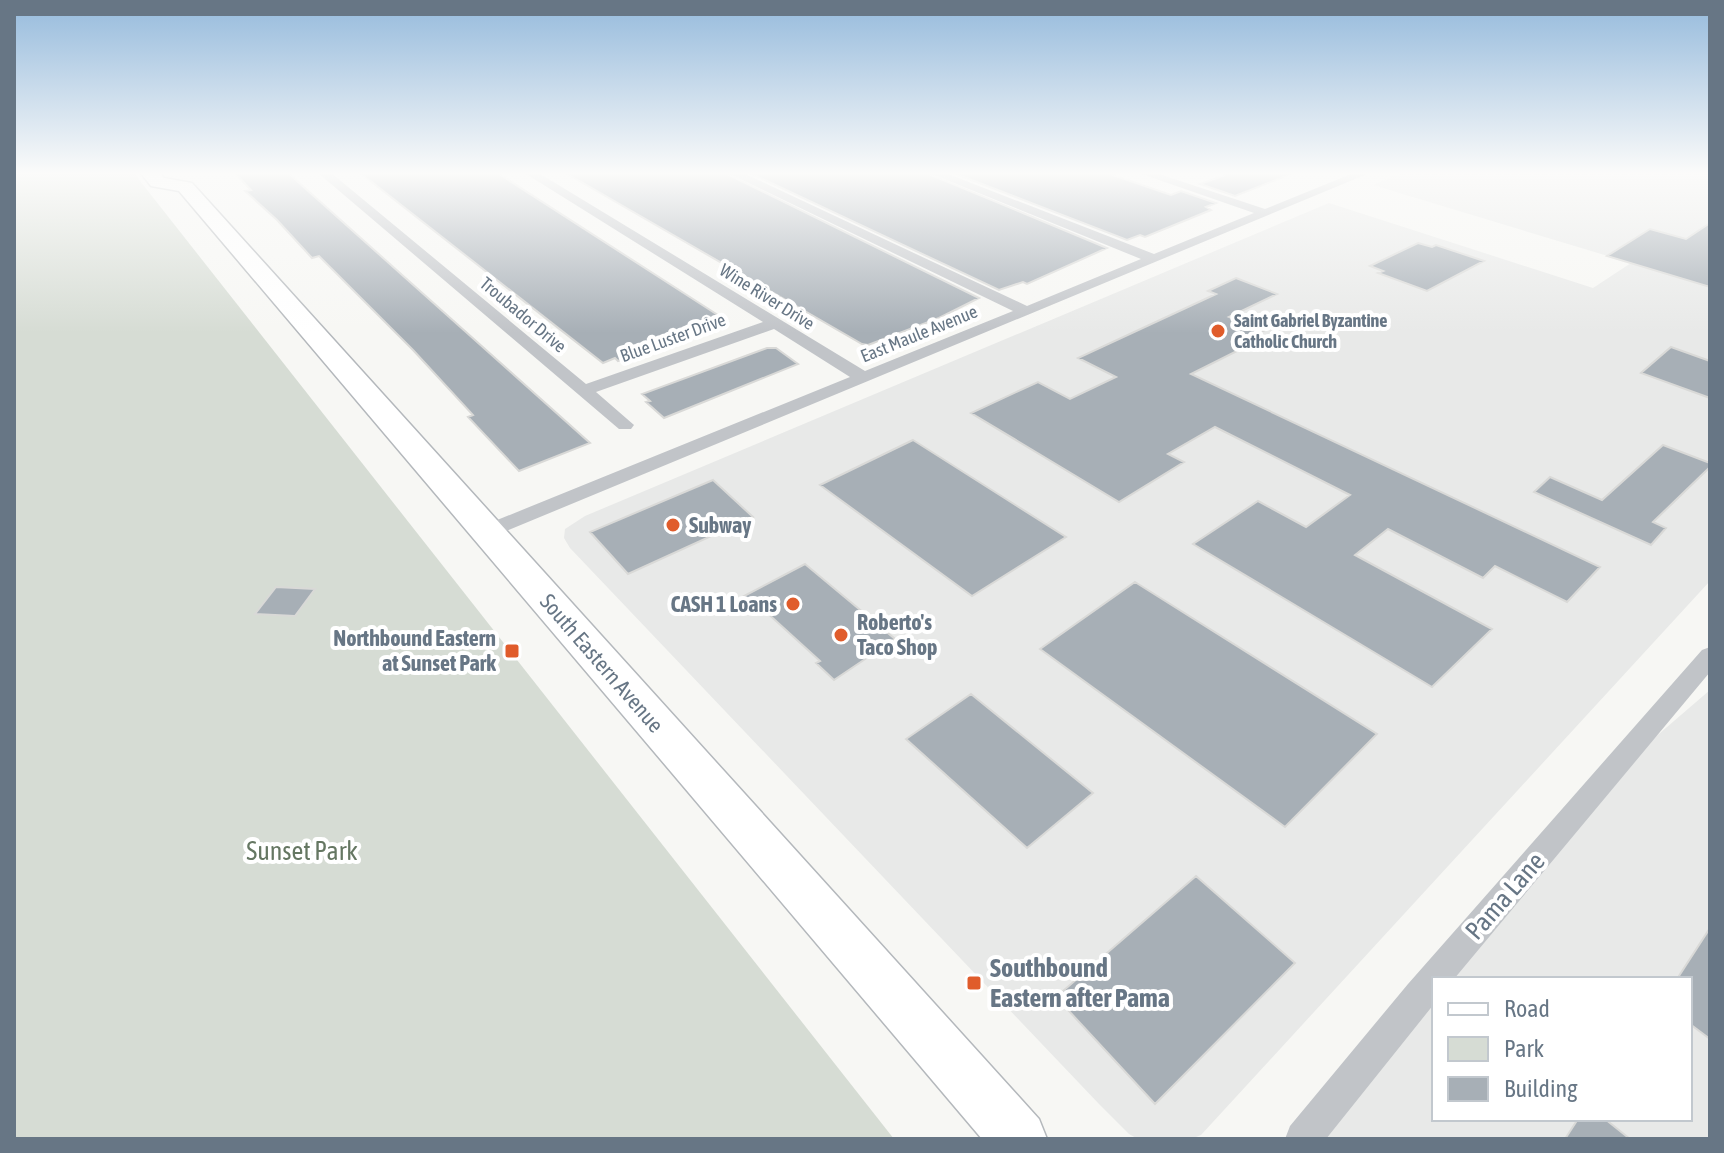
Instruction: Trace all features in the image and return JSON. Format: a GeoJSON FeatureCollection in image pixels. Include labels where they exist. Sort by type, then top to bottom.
{"type":"FeatureCollection","features":[{"type":"Feature","properties":{"kind":"main road","name":"South Eastern Avenue"},"geometry":{"type":"LineString","coordinates":[[228,226],[487,532],[1019,1139]]}},
{"type":"Feature","properties":{"kind":"street","name":"Troubador Drive"},"geometry":{"type":"LineString","coordinates":[[387,226],[625,425]]}},
{"type":"Feature","properties":{"kind":"street","name":"Wine River Drive"},"geometry":{"type":"LineString","coordinates":[[617,226],[864,378]]}},
{"type":"Feature","properties":{"kind":"street"},"geometry":{"type":"LineString","coordinates":[[846,226],[1026,311]]}},
{"type":"Feature","properties":{"kind":"street"},"geometry":{"type":"LineString","coordinates":[[1070,226],[1154,259]]}},
{"type":"Feature","properties":{"kind":"street","name":"East Maule Avenue"},"geometry":{"type":"LineString","coordinates":[[487,532],[1235,226]]}},
{"type":"Feature","properties":{"kind":"street","name":"Blue Luster Drive"},"geometry":{"type":"LineString","coordinates":[[583,391],[776,323]]}},
{"type":"Feature","properties":{"kind":"street","name":"Pama Lane"},"geometry":{"type":"LineString","coordinates":[[1435,977],[1710,656]]}},
{"type":"Feature","properties":{"kind":"street","name":"Pama Lane"},"geometry":{"type":"LineString","coordinates":[[1303,1139],[1432,981]]}},
{"type":"Feature","properties":{"kind":"shaded area"},"geometry":{"type":"Polygon","coordinates":[[[1275,226],[1400,226],[1593,288],[1631,263],[1508,226],[1710,226],[1710,581],[1201,1135],[1191,1139],[1138,1139],[1129,1134],[570,548],[564,538],[565,529],[585,516],[1275,226]]]}},
{"type":"Feature","properties":{"kind":"shaded area"},"geometry":{"type":"Polygon","coordinates":[[[1710,690],[1710,1139],[1303,1139],[1432,981],[1432,1121],[1692,1121],[1692,977],[1435,977],[1602,783],[1710,690]]]}},
{"type":"Feature","properties":{"kind":"green space","name":"Sunset Park"},"geometry":{"type":"Polygon","coordinates":[[[14,226],[175,226],[894,1139],[14,1139],[14,226]]]}},
{"type":"Feature","properties":{"kind":"building"},"geometry":{"type":"Polygon","coordinates":[[[282,226],[347,226],[590,443],[519,471],[468,417],[473,415],[413,350],[319,256],[312,258],[282,226]]]}},
{"type":"Feature","properties":{"kind":"building"},"geometry":{"type":"Polygon","coordinates":[[[428,226],[579,226],[724,319],[618,361],[615,358],[603,363],[428,226]]]}},
{"type":"Feature","properties":{"kind":"building"},"geometry":{"type":"Polygon","coordinates":[[[657,226],[832,226],[979,298],[939,318],[868,345],[657,226]]]}},
{"type":"Feature","properties":{"kind":"building"},"geometry":{"type":"Polygon","coordinates":[[[862,226],[1054,226],[1107,248],[1027,284],[1023,282],[999,290],[862,226]]]}},
{"type":"Feature","properties":{"kind":"building"},"geometry":{"type":"Polygon","coordinates":[[[1090,226],[1172,226],[1145,237],[1140,235],[1127,240],[1090,226]]]}},
{"type":"Feature","properties":{"kind":"building"},"geometry":{"type":"Polygon","coordinates":[[[1710,226],[1710,287],[1607,256],[1650,229],[1686,239],[1710,226]]]}},
{"type":"Feature","properties":{"kind":"building"},"geometry":{"type":"Polygon","coordinates":[[[1418,243],[1432,247],[1436,245],[1484,261],[1427,291],[1378,273],[1383,271],[1370,266],[1418,243]]]}},
{"type":"Feature","properties":{"kind":"building"},"geometry":{"type":"Polygon","coordinates":[[[1236,278],[1277,294],[1229,317],[1263,331],[1239,344],[1245,347],[1191,374],[1600,567],[1567,602],[1495,566],[1483,578],[1388,529],[1355,555],[1492,629],[1432,687],[1193,544],[1258,501],[1306,527],[1350,495],[1215,427],[1168,454],[1184,462],[1119,502],[971,413],[1038,382],[1070,399],[1116,377],[1078,358],[1216,294],[1208,291],[1236,278]]]}},
{"type":"Feature","properties":{"kind":"building"},"geometry":{"type":"Polygon","coordinates":[[[1671,347],[1710,361],[1710,398],[1641,373],[1671,347]]]}},
{"type":"Feature","properties":{"kind":"building"},"geometry":{"type":"Polygon","coordinates":[[[767,348],[776,348],[798,364],[664,418],[646,402],[650,401],[642,394],[767,348]]]}},
{"type":"Feature","properties":{"kind":"building"},"geometry":{"type":"Polygon","coordinates":[[[913,440],[1066,537],[972,596],[820,485],[913,440]]]}},
{"type":"Feature","properties":{"kind":"building"},"geometry":{"type":"Polygon","coordinates":[[[1663,445],[1710,463],[1710,467],[1653,522],[1666,528],[1651,545],[1534,492],[1550,477],[1602,500],[1663,445]]]}},
{"type":"Feature","properties":{"kind":"building","name":"Subway"},"geometry":{"type":"Polygon","coordinates":[[[713,480],[753,517],[628,574],[590,532],[713,480]]]}},
{"type":"Feature","properties":{"kind":"building"},"geometry":{"type":"Polygon","coordinates":[[[805,564],[895,639],[834,680],[816,663],[820,661],[744,596],[805,564]]]}},
{"type":"Feature","properties":{"kind":"building"},"geometry":{"type":"Polygon","coordinates":[[[1135,582],[1377,734],[1285,827],[1040,649],[1135,582]]]}},
{"type":"Feature","properties":{"kind":"building"},"geometry":{"type":"Polygon","coordinates":[[[276,587],[315,589],[295,616],[255,614],[276,587]]]}},
{"type":"Feature","properties":{"kind":"building"},"geometry":{"type":"Polygon","coordinates":[[[971,694],[1093,793],[1027,848],[906,739],[971,694]]]}},
{"type":"Feature","properties":{"kind":"building"},"geometry":{"type":"Polygon","coordinates":[[[1196,876],[1295,963],[1155,1104],[1056,997],[1196,876]]]}},
{"type":"Feature","properties":{"kind":"building"},"geometry":{"type":"Polygon","coordinates":[[[1710,928],[1710,1039],[1692,1026],[1692,977],[1678,977],[1710,928]]]}},
{"type":"Feature","properties":{"kind":"building"},"geometry":{"type":"Polygon","coordinates":[[[1577,1121],[1608,1121],[1630,1139],[1565,1139],[1577,1121]]]}},
{"type":"Feature","properties":{"kind":"place","name":"Saint Gabriel Byzantine Catholic Church"},"geometry":{"type":"Point","coordinates":[1218,331]}},
{"type":"Feature","properties":{"kind":"place","name":"Subway"},"geometry":{"type":"Point","coordinates":[673,525]}},
{"type":"Feature","properties":{"kind":"place","name":"CASH 1 Loans"},"geometry":{"type":"Point","coordinates":[793,604]}},
{"type":"Feature","properties":{"kind":"place","name":"Roberto's Taco Shop"},"geometry":{"type":"Point","coordinates":[841,635]}},
{"type":"Feature","properties":{"kind":"place","name":"Northbound Eastern at Sunset Park"},"geometry":{"type":"Point","coordinates":[512,651]}},
{"type":"Feature","properties":{"kind":"place","name":"Southbound Eastern after Pama"},"geometry":{"type":"Point","coordinates":[974,983]}}]}
